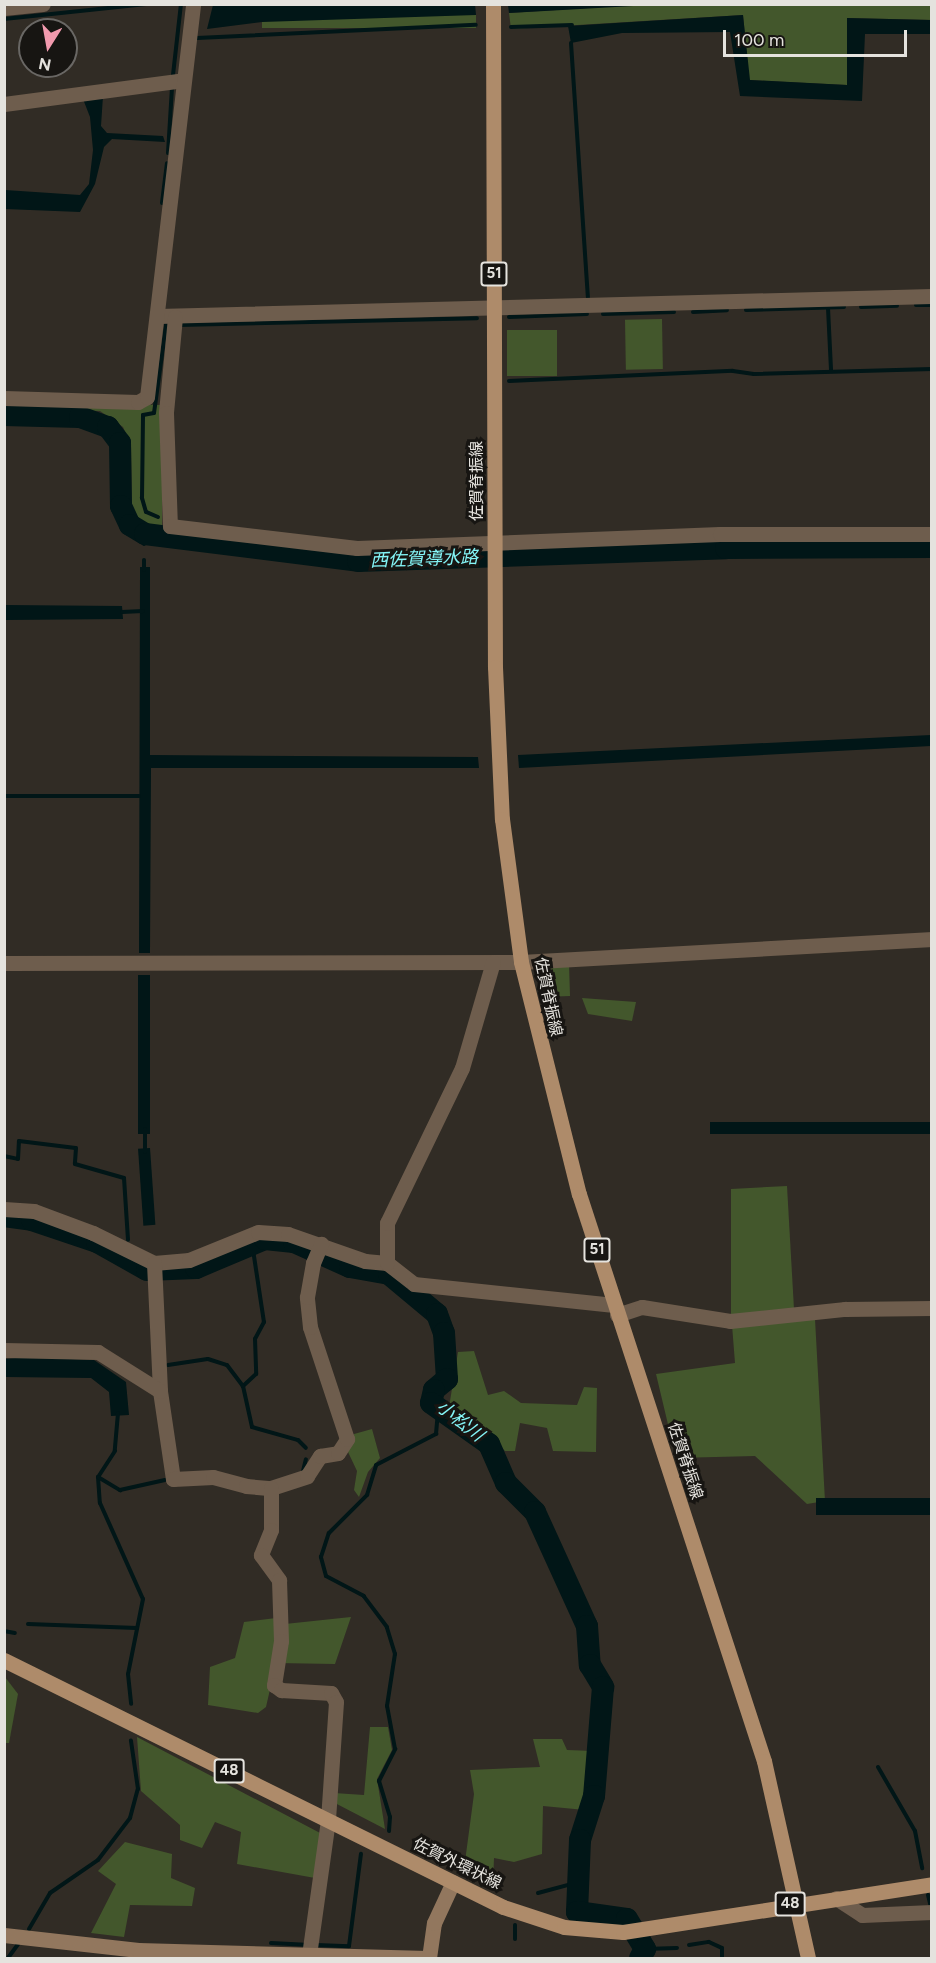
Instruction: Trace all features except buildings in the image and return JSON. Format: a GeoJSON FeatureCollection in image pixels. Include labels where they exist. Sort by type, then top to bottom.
{"type":"FeatureCollection","features":[{"type":"Feature","properties":{"kind":"main road","name":"佐賀脊振線"},"geometry":{"type":"LineString","coordinates":[[493,4],[498,764],[521,962],[558,1119],[616,1310],[764,1761],[808,1959]]}},
{"type":"Feature","properties":{"kind":"main road","name":"佐賀外環状線"},"geometry":{"type":"LineString","coordinates":[[4,1660],[453,1881],[544,1922],[585,1932],[624,1932],[797,1903],[932,1884]]}},
{"type":"Feature","properties":{"kind":"street"},"geometry":{"type":"LineString","coordinates":[[4,8],[43,4]]}},
{"type":"Feature","properties":{"kind":"street"},"geometry":{"type":"LineString","coordinates":[[4,398],[138,402],[147,397],[159,316],[193,4]]}},
{"type":"Feature","properties":{"kind":"street"},"geometry":{"type":"LineString","coordinates":[[4,104],[183,80]]}},
{"type":"Feature","properties":{"kind":"street"},"geometry":{"type":"LineString","coordinates":[[159,316],[175,324],[495,309],[932,296]]}},
{"type":"Feature","properties":{"kind":"street"},"geometry":{"type":"LineString","coordinates":[[175,324],[166,412],[170,526],[357,548],[720,534],[932,534]]}},
{"type":"Feature","properties":{"kind":"street"},"geometry":{"type":"LineString","coordinates":[[4,963],[521,962],[932,939]]}},
{"type":"Feature","properties":{"kind":"street"},"geometry":{"type":"LineString","coordinates":[[387,1263],[387,1223],[462,1068],[492,962]]}},
{"type":"Feature","properties":{"kind":"street"},"geometry":{"type":"LineString","coordinates":[[4,1209],[34,1211],[93,1233],[154,1263],[189,1260],[258,1232],[288,1234],[365,1261],[387,1263],[414,1284],[616,1310],[642,1307],[730,1321],[845,1309],[932,1308]]}},
{"type":"Feature","properties":{"kind":"street"},"geometry":{"type":"LineString","coordinates":[[154,1263],[160,1391],[173,1479],[213,1478],[246,1486],[270,1488],[307,1476],[320,1456],[338,1453],[347,1439],[310,1327],[307,1297],[313,1263],[321,1244]]}},
{"type":"Feature","properties":{"kind":"street"},"geometry":{"type":"LineString","coordinates":[[4,1350],[98,1352],[160,1391]]}},
{"type":"Feature","properties":{"kind":"street"},"geometry":{"type":"LineString","coordinates":[[270,1488],[271,1530],[261,1556],[279,1580],[281,1641],[274,1685],[281,1690],[331,1693],[336,1702],[328,1820],[309,1955]]}},
{"type":"Feature","properties":{"kind":"street"},"geometry":{"type":"LineString","coordinates":[[4,1935],[138,1950],[428,1959],[434,1923],[453,1881]]}},
{"type":"Feature","properties":{"kind":"street"},"geometry":{"type":"LineString","coordinates":[[836,1898],[862,1915],[932,1912]]}},
{"type":"Feature","properties":{"kind":"green space"},"geometry":{"type":"Polygon","coordinates":[[[651,4],[932,5],[931,20],[847,18],[847,85],[749,80],[743,15],[511,29],[509,13],[651,4]]]}},
{"type":"Feature","properties":{"kind":"green space"},"geometry":{"type":"Polygon","coordinates":[[[262,15],[476,15],[476,28],[262,28],[262,15]]]}},
{"type":"Feature","properties":{"kind":"green space"},"geometry":{"type":"Polygon","coordinates":[[[662,319],[663,369],[626,370],[625,320],[662,319]]]}},
{"type":"Feature","properties":{"kind":"green space"},"geometry":{"type":"Polygon","coordinates":[[[507,330],[557,330],[557,376],[507,376],[507,330]]]}},
{"type":"Feature","properties":{"kind":"green space"},"geometry":{"type":"Polygon","coordinates":[[[5,402],[162,405],[162,529],[143,526],[132,507],[131,445],[123,427],[100,411],[5,409],[5,402]]]}},
{"type":"Feature","properties":{"kind":"green space"},"geometry":{"type":"Polygon","coordinates":[[[569,964],[570,996],[543,997],[538,966],[569,964]]]}},
{"type":"Feature","properties":{"kind":"green space"},"geometry":{"type":"Polygon","coordinates":[[[582,998],[636,1002],[632,1021],[588,1014],[582,998]]]}},
{"type":"Feature","properties":{"kind":"green space"},"geometry":{"type":"Polygon","coordinates":[[[787,1186],[794,1309],[731,1316],[731,1189],[787,1186]]]}},
{"type":"Feature","properties":{"kind":"green space"},"geometry":{"type":"Polygon","coordinates":[[[815,1319],[825,1501],[807,1504],[755,1456],[676,1458],[656,1374],[735,1363],[732,1325],[815,1319]]]}},
{"type":"Feature","properties":{"kind":"green space"},"geometry":{"type":"Polygon","coordinates":[[[474,1351],[488,1395],[504,1391],[521,1403],[577,1405],[584,1387],[597,1388],[596,1452],[553,1451],[547,1428],[520,1423],[515,1451],[505,1451],[479,1425],[449,1407],[458,1352],[474,1351]]]}},
{"type":"Feature","properties":{"kind":"green space"},"geometry":{"type":"Polygon","coordinates":[[[372,1429],[380,1458],[368,1472],[359,1497],[354,1490],[357,1471],[348,1452],[354,1434],[372,1429]]]}},
{"type":"Feature","properties":{"kind":"green space"},"geometry":{"type":"Polygon","coordinates":[[[351,1617],[335,1664],[276,1663],[266,1707],[258,1713],[208,1705],[210,1667],[235,1658],[244,1622],[276,1618],[285,1624],[351,1617]]]}},
{"type":"Feature","properties":{"kind":"green space"},"geometry":{"type":"Polygon","coordinates":[[[5,1677],[18,1694],[9,1743],[5,1743],[5,1677]]]}},
{"type":"Feature","properties":{"kind":"green space"},"geometry":{"type":"Polygon","coordinates":[[[370,1727],[388,1727],[392,1750],[377,1779],[385,1829],[333,1802],[334,1793],[364,1795],[370,1727]]]}},
{"type":"Feature","properties":{"kind":"green space"},"geometry":{"type":"Polygon","coordinates":[[[137,1737],[322,1834],[315,1878],[237,1864],[241,1832],[215,1822],[202,1848],[180,1840],[180,1825],[141,1791],[137,1737]]]}},
{"type":"Feature","properties":{"kind":"green space"},"geometry":{"type":"Polygon","coordinates":[[[533,1739],[562,1739],[567,1750],[594,1751],[585,1810],[543,1806],[542,1854],[514,1862],[494,1858],[493,1884],[464,1869],[474,1794],[470,1770],[540,1767],[533,1739]]]}},
{"type":"Feature","properties":{"kind":"green space"},"geometry":{"type":"Polygon","coordinates":[[[125,1842],[172,1854],[171,1878],[195,1888],[192,1906],[130,1905],[124,1937],[91,1933],[116,1884],[98,1871],[125,1842]]]}},
{"type":"Feature","properties":{"kind":"shaded area"},"geometry":{"type":"Polygon","coordinates":[[[475,4],[476,15],[262,22],[207,29],[213,5],[475,4]]]}},
{"type":"Feature","properties":{"kind":"shaded area"},"geometry":{"type":"Polygon","coordinates":[[[508,4],[651,5],[509,13],[508,4]]]}},
{"type":"Feature","properties":{"kind":"shaded area"},"geometry":{"type":"Polygon","coordinates":[[[743,15],[750,80],[847,85],[847,18],[931,20],[931,34],[865,34],[862,101],[740,96],[730,32],[622,33],[571,43],[568,26],[743,15]]]}},
{"type":"Feature","properties":{"kind":"shaded area"},"geometry":{"type":"Polygon","coordinates":[[[103,96],[101,126],[107,133],[163,136],[165,142],[112,139],[104,147],[95,184],[80,212],[5,209],[5,190],[80,195],[89,184],[93,150],[90,117],[83,99],[103,96]]]}},
{"type":"Feature","properties":{"kind":"shaded area"},"geometry":{"type":"Polygon","coordinates":[[[140,567],[150,567],[150,755],[478,757],[479,768],[151,768],[150,953],[139,953],[140,567]]]}},
{"type":"Feature","properties":{"kind":"shaded area"},"geometry":{"type":"Polygon","coordinates":[[[5,605],[122,606],[123,619],[5,620],[5,605]]]}},
{"type":"Feature","properties":{"kind":"shaded area"},"geometry":{"type":"Polygon","coordinates":[[[931,735],[931,746],[519,768],[518,755],[931,735]]]}},
{"type":"Feature","properties":{"kind":"shaded area"},"geometry":{"type":"Polygon","coordinates":[[[138,975],[150,975],[150,1134],[138,1134],[138,975]]]}},
{"type":"Feature","properties":{"kind":"shaded area"},"geometry":{"type":"Polygon","coordinates":[[[710,1122],[931,1122],[931,1134],[710,1134],[710,1122]]]}},
{"type":"Feature","properties":{"kind":"shaded area"},"geometry":{"type":"Polygon","coordinates":[[[150,1148],[155,1225],[143,1226],[138,1149],[150,1148]]]}},
{"type":"Feature","properties":{"kind":"shaded area"},"geometry":{"type":"Polygon","coordinates":[[[26,1357],[94,1360],[126,1382],[129,1415],[111,1416],[109,1392],[91,1378],[5,1377],[5,1359],[26,1357]]]}},
{"type":"Feature","properties":{"kind":"shaded area"},"geometry":{"type":"Polygon","coordinates":[[[816,1498],[931,1498],[931,1515],[816,1515],[816,1498]]]}},
{"type":"Feature","properties":{"kind":"waterway"},"geometry":{"type":"LineString","coordinates":[[4,19],[146,4]]}},
{"type":"Feature","properties":{"kind":"waterway"},"geometry":{"type":"LineString","coordinates":[[173,75],[181,4]]}},
{"type":"Feature","properties":{"kind":"waterway"},"geometry":{"type":"LineString","coordinates":[[197,38],[476,25]]}},
{"type":"Feature","properties":{"kind":"waterway"},"geometry":{"type":"LineString","coordinates":[[511,27],[572,25]]}},
{"type":"Feature","properties":{"kind":"waterway"},"geometry":{"type":"LineString","coordinates":[[571,43],[588,297]]}},
{"type":"Feature","properties":{"kind":"waterway"},"geometry":{"type":"LineString","coordinates":[[168,153],[172,87]]}},
{"type":"Feature","properties":{"kind":"waterway"},"geometry":{"type":"LineString","coordinates":[[162,203],[167,163]]}},
{"type":"Feature","properties":{"kind":"waterway"},"geometry":{"type":"LineString","coordinates":[[916,305],[932,305]]}},
{"type":"Feature","properties":{"kind":"waterway"},"geometry":{"type":"LineString","coordinates":[[861,307],[897,306]]}},
{"type":"Feature","properties":{"kind":"waterway"},"geometry":{"type":"LineString","coordinates":[[746,310],[844,307]]}},
{"type":"Feature","properties":{"kind":"waterway"},"geometry":{"type":"LineString","coordinates":[[828,308],[831,370]]}},
{"type":"Feature","properties":{"kind":"waterway"},"geometry":{"type":"LineString","coordinates":[[693,312],[727,310]]}},
{"type":"Feature","properties":{"kind":"waterway"},"geometry":{"type":"LineString","coordinates":[[603,314],[674,312]]}},
{"type":"Feature","properties":{"kind":"waterway"},"geometry":{"type":"LineString","coordinates":[[509,317],[587,314]]}},
{"type":"Feature","properties":{"kind":"waterway"},"geometry":{"type":"LineString","coordinates":[[178,325],[477,318]]}},
{"type":"Feature","properties":{"kind":"waterway"},"geometry":{"type":"LineString","coordinates":[[158,517],[146,512],[142,498],[143,415],[154,413],[166,325],[170,325]]}},
{"type":"Feature","properties":{"kind":"waterway"},"geometry":{"type":"LineString","coordinates":[[509,381],[733,371],[754,374],[932,369]]}},
{"type":"Feature","properties":{"kind":"waterway","name":"西佐賀導水路"},"geometry":{"type":"LineString","coordinates":[[4,415],[80,417],[108,427],[120,443],[121,506],[130,525],[145,534],[358,561],[726,548],[932,547]]}},
{"type":"Feature","properties":{"kind":"waterway"},"geometry":{"type":"LineString","coordinates":[[144,544],[145,534]]}},
{"type":"Feature","properties":{"kind":"waterway"},"geometry":{"type":"LineString","coordinates":[[144,560],[144,570]]}},
{"type":"Feature","properties":{"kind":"waterway"},"geometry":{"type":"LineString","coordinates":[[122,612],[143,611]]}},
{"type":"Feature","properties":{"kind":"waterway"},"geometry":{"type":"LineString","coordinates":[[4,796],[139,796]]}},
{"type":"Feature","properties":{"kind":"waterway"},"geometry":{"type":"LineString","coordinates":[[145,1129],[145,1152]]}},
{"type":"Feature","properties":{"kind":"waterway"},"geometry":{"type":"LineString","coordinates":[[4,1156],[18,1159],[19,1141],[76,1148],[75,1164],[124,1178],[128,1240]]}},
{"type":"Feature","properties":{"kind":"waterway","name":"小松川"},"geometry":{"type":"LineString","coordinates":[[4,1216],[32,1220],[97,1242],[147,1270],[196,1268],[265,1239],[294,1242],[350,1267],[389,1274],[437,1314],[444,1333],[447,1379],[434,1390],[431,1403],[489,1444],[506,1483],[535,1512],[587,1626],[590,1665],[603,1687],[594,1796],[580,1840],[577,1912],[627,1919],[645,1949],[640,1958]]}},
{"type":"Feature","properties":{"kind":"waterway"},"geometry":{"type":"LineString","coordinates":[[252,1243],[264,1322],[255,1339],[256,1374],[243,1386],[252,1427],[298,1440],[306,1448]]}},
{"type":"Feature","properties":{"kind":"waterway"},"geometry":{"type":"LineString","coordinates":[[168,1365],[208,1359],[227,1365],[243,1386]]}},
{"type":"Feature","properties":{"kind":"waterway"},"geometry":{"type":"LineString","coordinates":[[389,1831],[390,1817],[379,1781],[395,1749],[387,1706],[395,1654],[387,1627],[364,1596],[326,1576],[321,1557],[329,1533],[367,1495],[376,1465],[436,1434],[438,1409]]}},
{"type":"Feature","properties":{"kind":"waterway"},"geometry":{"type":"LineString","coordinates":[[118,1413],[115,1451],[98,1477],[100,1503],[143,1599],[128,1674],[131,1704]]}},
{"type":"Feature","properties":{"kind":"waterway"},"geometry":{"type":"LineString","coordinates":[[303,1471],[306,1459]]}},
{"type":"Feature","properties":{"kind":"waterway"},"geometry":{"type":"LineString","coordinates":[[98,1477],[120,1490],[165,1480]]}},
{"type":"Feature","properties":{"kind":"waterway"},"geometry":{"type":"LineString","coordinates":[[28,1624],[137,1628]]}},
{"type":"Feature","properties":{"kind":"waterway"},"geometry":{"type":"LineString","coordinates":[[4,1631],[15,1633]]}},
{"type":"Feature","properties":{"kind":"waterway"},"geometry":{"type":"LineString","coordinates":[[29,1929],[50,1893],[98,1860],[130,1818],[138,1789],[131,1741]]}},
{"type":"Feature","properties":{"kind":"waterway"},"geometry":{"type":"LineString","coordinates":[[878,1767],[915,1831],[922,1868]]}},
{"type":"Feature","properties":{"kind":"waterway"},"geometry":{"type":"LineString","coordinates":[[316,1945],[349,1946],[361,1854]]}},
{"type":"Feature","properties":{"kind":"waterway"},"geometry":{"type":"LineString","coordinates":[[538,1893],[576,1883]]}},
{"type":"Feature","properties":{"kind":"waterway"},"geometry":{"type":"LineString","coordinates":[[928,1895],[931,1907]]}},
{"type":"Feature","properties":{"kind":"waterway"},"geometry":{"type":"LineString","coordinates":[[515,1925],[515,1939]]}},
{"type":"Feature","properties":{"kind":"waterway"},"geometry":{"type":"LineString","coordinates":[[689,1945],[709,1942],[722,1948],[722,1958]]}},
{"type":"Feature","properties":{"kind":"waterway"},"geometry":{"type":"LineString","coordinates":[[271,1943],[305,1945]]}},
{"type":"Feature","properties":{"kind":"waterway"},"geometry":{"type":"LineString","coordinates":[[8,1958],[18,1944]]}},
{"type":"Feature","properties":{"kind":"waterway"},"geometry":{"type":"LineString","coordinates":[[645,1949],[677,1948]]}}]}
